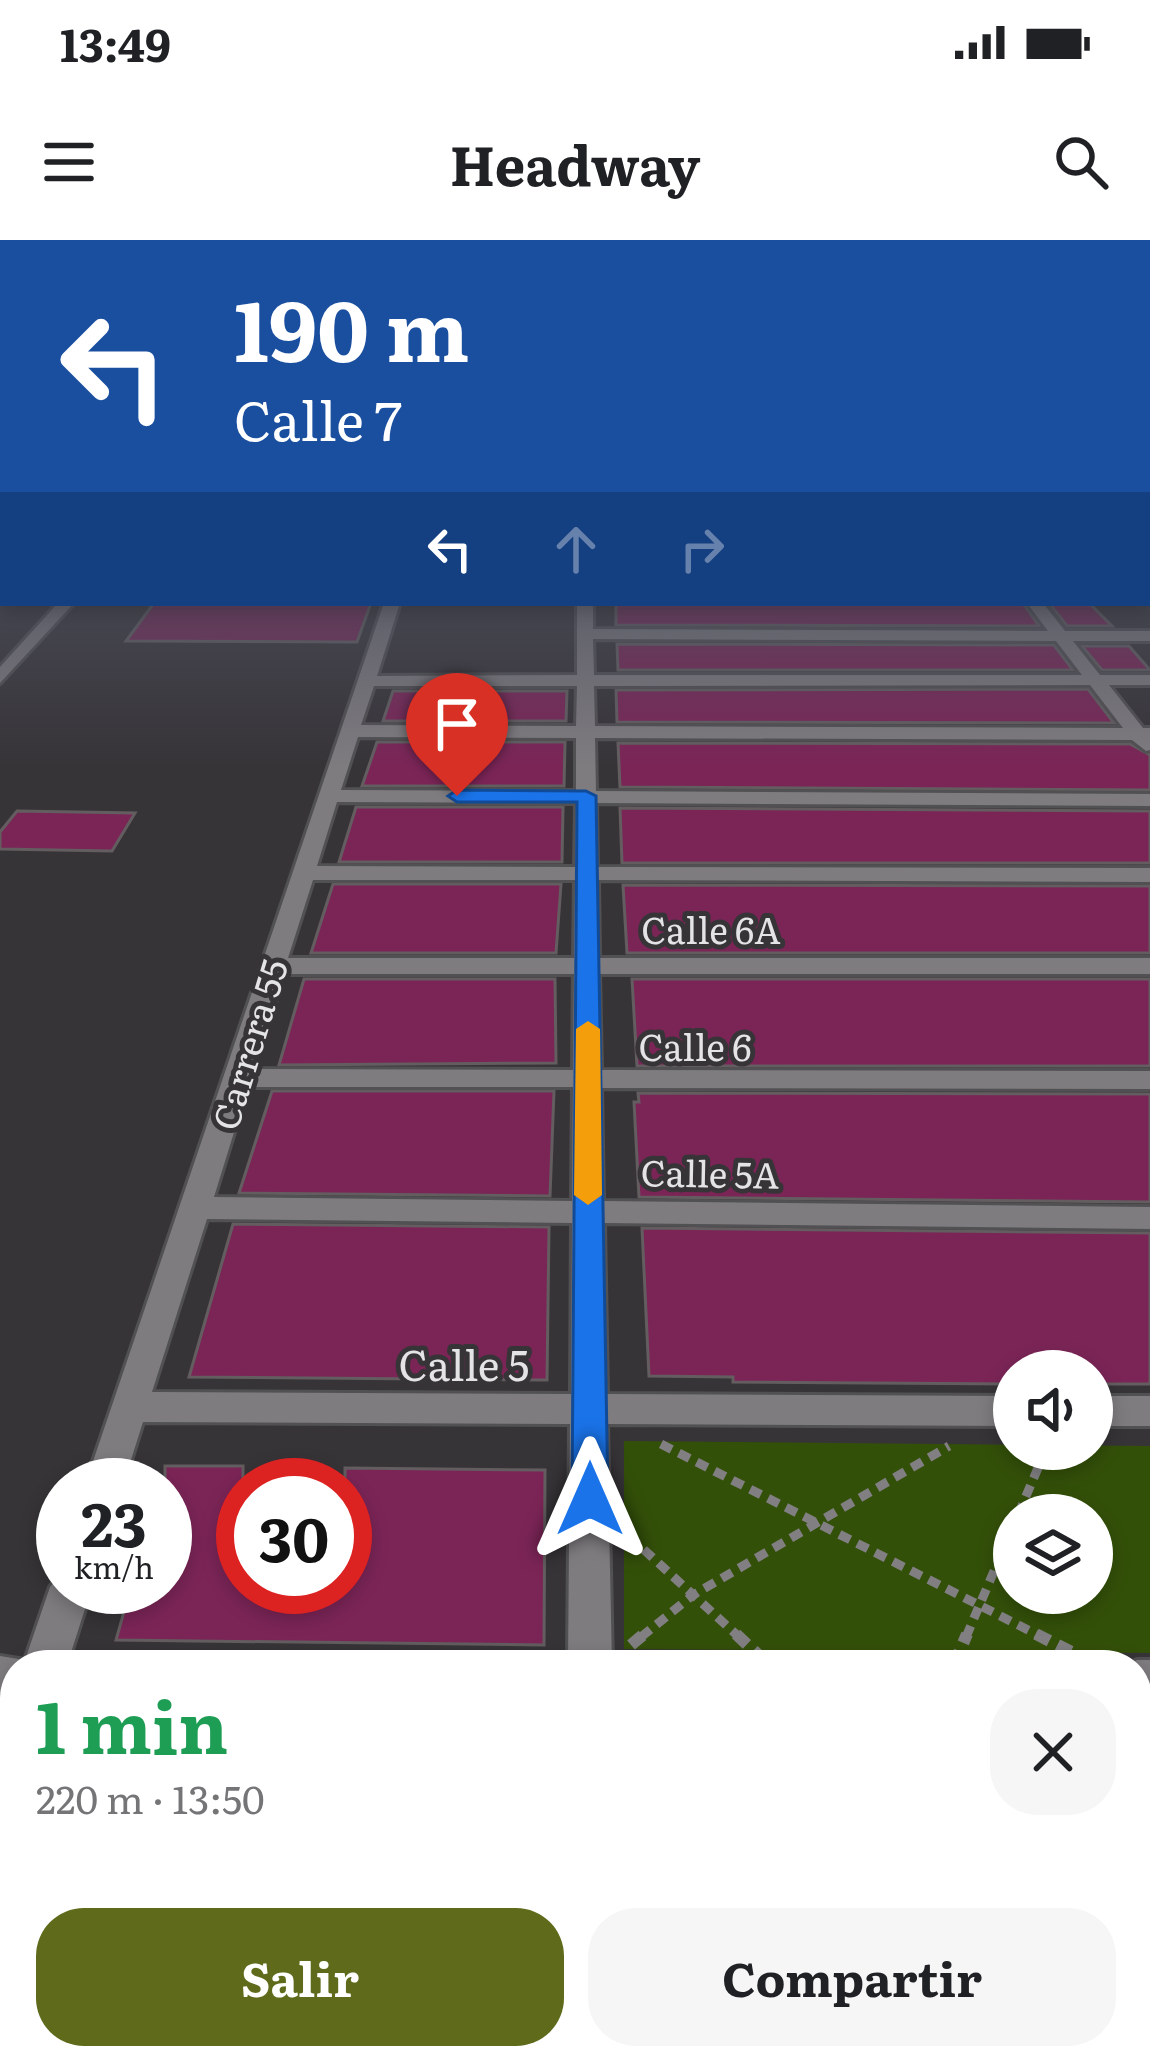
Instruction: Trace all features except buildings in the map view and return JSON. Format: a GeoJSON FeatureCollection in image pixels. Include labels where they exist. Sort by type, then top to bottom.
{"type":"FeatureCollection","features":[{"type":"Feature","properties":{"kind":"street"},"geometry":{"type":"LineString","coordinates":[[0,678],[64,606]]}},
{"type":"Feature","properties":{"kind":"street","name":"Carrera 55"},"geometry":{"type":"LineString","coordinates":[[113,1458],[391,606]]}},
{"type":"Feature","properties":{"kind":"street"},"geometry":{"type":"LineString","coordinates":[[1037,606],[1146,739]]}},
{"type":"Feature","properties":{"kind":"street"},"geometry":{"type":"LineString","coordinates":[[590,1650],[585,618],[1062,637],[1150,636]]}},
{"type":"Feature","properties":{"kind":"street"},"geometry":{"type":"LineString","coordinates":[[364,680],[1150,680]]}},
{"type":"Feature","properties":{"kind":"street"},"geometry":{"type":"LineString","coordinates":[[348,731],[1146,739]]}},
{"type":"Feature","properties":{"kind":"street"},"geometry":{"type":"LineString","coordinates":[[327,796],[1150,800]]}},
{"type":"Feature","properties":{"kind":"street"},"geometry":{"type":"LineString","coordinates":[[302,873],[1150,875]]}},
{"type":"Feature","properties":{"kind":"street","name":"Calle 6A"},"geometry":{"type":"LineString","coordinates":[[272,966],[1150,966]]}},
{"type":"Feature","properties":{"kind":"street","name":"Calle 6"},"geometry":{"type":"LineString","coordinates":[[239,1078],[1150,1081]]}},
{"type":"Feature","properties":{"kind":"street","name":"Calle 5A"},"geometry":{"type":"LineString","coordinates":[[196,1208],[1150,1218]]}},
{"type":"Feature","properties":{"kind":"street","name":"Calle 5"},"geometry":{"type":"LineString","coordinates":[[130,1407],[993,1411]]}},
{"type":"Feature","properties":{"kind":"street"},"geometry":{"type":"LineString","coordinates":[[1113,1411],[1150,1411]]}},
{"type":"Feature","properties":{"kind":"street"},"geometry":{"type":"LineString","coordinates":[[50,1650],[62,1614]]}},
{"type":"Feature","properties":{"kind":"path"},"geometry":{"type":"LineString","coordinates":[[590,1408],[1067,1650]]}},
{"type":"Feature","properties":{"kind":"path"},"geometry":{"type":"LineString","coordinates":[[624,1650],[693,1594],[993,1422]]}},
{"type":"Feature","properties":{"kind":"path"},"geometry":{"type":"LineString","coordinates":[[590,1499],[753,1650]]}},
{"type":"Feature","properties":{"kind":"path"},"geometry":{"type":"LineString","coordinates":[[960,1650],[993,1573]]}},
{"type":"Feature","properties":{"kind":"green space"},"geometry":{"type":"Polygon","coordinates":[[[624,1441],[993,1445],[993,1470],[1113,1470],[1113,1446],[1150,1446],[1150,1650],[624,1649],[624,1441]]]}},
{"type":"Feature","properties":{"kind":"slow traffic"},"geometry":{"type":"LineString","coordinates":[[588,1029],[588,1195]]}},
{"type":"Feature","properties":{"kind":"route"},"geometry":{"type":"LineString","coordinates":[[457,796],[586,796],[590,1499]]}}]}
